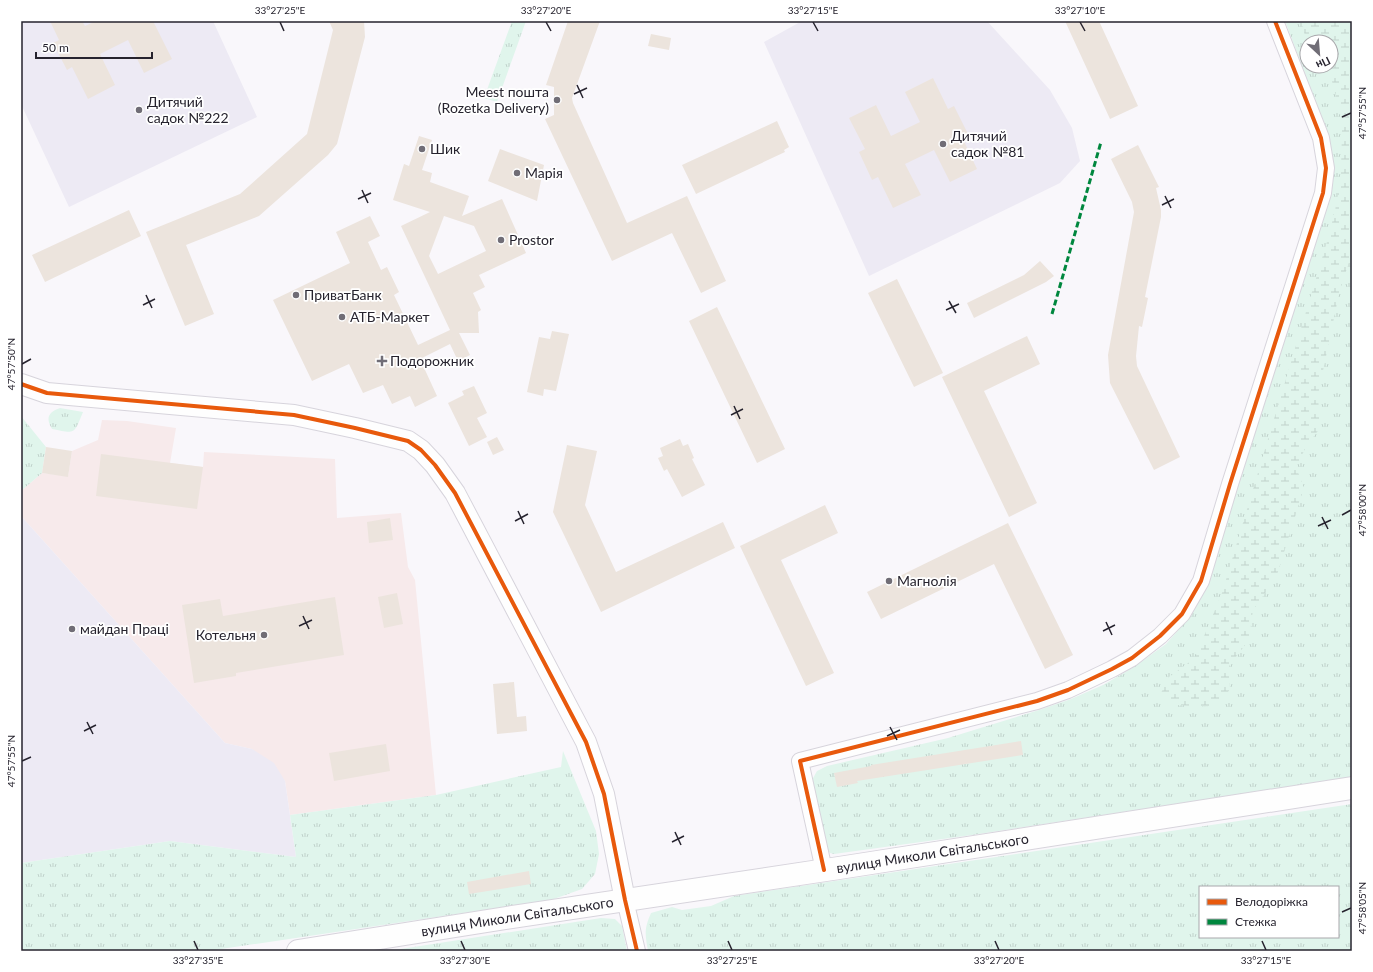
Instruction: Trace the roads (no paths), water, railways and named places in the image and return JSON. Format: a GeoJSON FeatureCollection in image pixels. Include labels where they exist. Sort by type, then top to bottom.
{"type":"FeatureCollection","features":[{"type":"Feature","properties":{"kind":"main road","name":"вулиця Миколи Світальського"},"geometry":{"type":"LineString","coordinates":[[298,951],[1352,788]]}},
{"type":"Feature","properties":{"kind":"street"},"geometry":{"type":"LineString","coordinates":[[824,870],[800,761],[1037,701],[1068,690],[1132,658],[1160,636],[1182,614],[1201,581],[1230,484],[1323,193],[1326,168],[1321,138],[1275,21]]}},
{"type":"Feature","properties":{"kind":"street"},"geometry":{"type":"LineString","coordinates":[[21,384],[47,393],[294,415],[408,441],[421,450],[435,464],[455,493],[586,742],[604,794],[625,900],[637,951]]}},
{"type":"Feature","properties":{"kind":"place","name":"Meest пошта (Rozetka Delivery)"},"geometry":{"type":"Point","coordinates":[557,100]}},
{"type":"Feature","properties":{"kind":"place","name":"Дитячий садок №222"},"geometry":{"type":"Point","coordinates":[139,110]}},
{"type":"Feature","properties":{"kind":"place","name":"Дитячий садок №81"},"geometry":{"type":"Point","coordinates":[943,144]}},
{"type":"Feature","properties":{"kind":"place","name":"Шик"},"geometry":{"type":"Point","coordinates":[422,149]}},
{"type":"Feature","properties":{"kind":"place","name":"Марія"},"geometry":{"type":"Point","coordinates":[517,173]}},
{"type":"Feature","properties":{"kind":"place","name":"Prostor"},"geometry":{"type":"Point","coordinates":[501,240]}},
{"type":"Feature","properties":{"kind":"place","name":"ПриватБанк"},"geometry":{"type":"Point","coordinates":[296,295]}},
{"type":"Feature","properties":{"kind":"place","name":"АТБ-Маркет"},"geometry":{"type":"Point","coordinates":[342,317]}},
{"type":"Feature","properties":{"kind":"place","name":"Подорожник"},"geometry":{"type":"Point","coordinates":[382,361]}},
{"type":"Feature","properties":{"kind":"place","name":"Магнолія"},"geometry":{"type":"Point","coordinates":[889,581]}},
{"type":"Feature","properties":{"kind":"place","name":"майдан Праці"},"geometry":{"type":"Point","coordinates":[72,629]}},
{"type":"Feature","properties":{"kind":"place","name":"Котельня"},"geometry":{"type":"Point","coordinates":[264,635]}}]}
